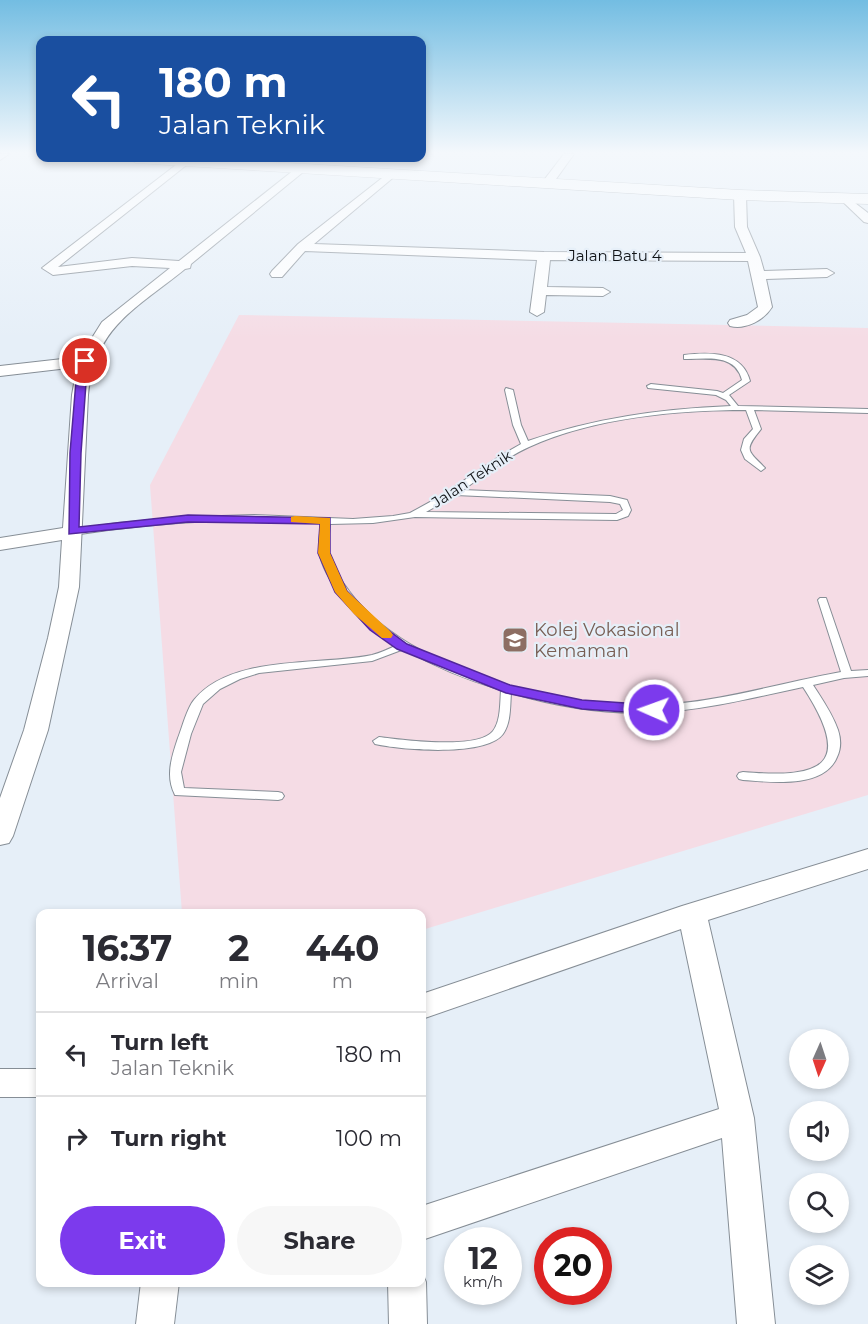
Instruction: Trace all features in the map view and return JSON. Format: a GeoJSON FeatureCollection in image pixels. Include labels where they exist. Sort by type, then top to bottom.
{"type":"FeatureCollection","features":[{"type":"Feature","properties":{"kind":"street"},"geometry":{"type":"LineString","coordinates":[[119,216],[49,268],[62,272],[132,262],[185,265]]}},
{"type":"Feature","properties":{"kind":"street"},"geometry":{"type":"LineString","coordinates":[[0,836],[36,730],[69,587],[76,443],[82,369],[85,361],[94,342],[107,325],[245,216]]}},
{"type":"Feature","properties":{"kind":"street"},"geometry":{"type":"LineString","coordinates":[[277,274],[338,216]]}},
{"type":"Feature","properties":{"kind":"street"},"geometry":{"type":"LineString","coordinates":[[735,322],[755,318],[762,313],[765,307],[754,257],[741,227],[741,216]]}},
{"type":"Feature","properties":{"kind":"street","name":"Jalan Batu 4"},"geometry":{"type":"LineString","coordinates":[[303,247],[544,255],[754,257]]}},
{"type":"Feature","properties":{"kind":"street"},"geometry":{"type":"LineString","coordinates":[[537,312],[544,255]]}},
{"type":"Feature","properties":{"kind":"street"},"geometry":{"type":"LineString","coordinates":[[759,275],[827,273]]}},
{"type":"Feature","properties":{"kind":"street"},"geometry":{"type":"LineString","coordinates":[[539,291],[603,292]]}},
{"type":"Feature","properties":{"kind":"street"},"geometry":{"type":"LineString","coordinates":[[0,371],[85,361]]}},
{"type":"Feature","properties":{"kind":"street"},"geometry":{"type":"LineString","coordinates":[[0,544],[73,532]]}},
{"type":"Feature","properties":{"kind":"street"},"geometry":{"type":"LineString","coordinates":[[426,1005],[692,914],[868,859]]}},
{"type":"Feature","properties":{"kind":"street"},"geometry":{"type":"LineString","coordinates":[[692,914],[737,1118],[756,1324]]}},
{"type":"Feature","properties":{"kind":"street"},"geometry":{"type":"LineString","coordinates":[[0,1083],[36,1083]]}},
{"type":"Feature","properties":{"kind":"street"},"geometry":{"type":"LineString","coordinates":[[426,1222],[737,1118]]}},
{"type":"Feature","properties":{"kind":"street"},"geometry":{"type":"LineString","coordinates":[[155,1324],[159,1287]]}},
{"type":"Feature","properties":{"kind":"street"},"geometry":{"type":"LineString","coordinates":[[407,1287],[408,1324]]}},
{"type":"Feature","properties":{"kind":"lane"},"geometry":{"type":"LineString","coordinates":[[687,357],[729,359],[738,362],[745,372],[746,381],[724,396]]}},
{"type":"Feature","properties":{"kind":"lane"},"geometry":{"type":"LineString","coordinates":[[651,387],[724,396],[736,408]]}},
{"type":"Feature","properties":{"kind":"lane"},"geometry":{"type":"LineString","coordinates":[[509,390],[517,425],[525,445]]}},
{"type":"Feature","properties":{"kind":"lane","name":"Jalan Teknik"},"geometry":{"type":"LineString","coordinates":[[73,532],[188,518],[374,520],[414,515],[456,492],[490,466],[525,445],[589,425],[651,416],[736,408],[868,411]]}},
{"type":"Feature","properties":{"kind":"lane"},"geometry":{"type":"LineString","coordinates":[[749,408],[757,429],[748,439],[745,450],[748,457],[761,468]]}},
{"type":"Feature","properties":{"kind":"lane"},"geometry":{"type":"LineString","coordinates":[[414,515],[617,517],[625,514],[627,510],[624,502],[610,499],[456,492]]}},
{"type":"Feature","properties":{"kind":"lane"},"geometry":{"type":"LineString","coordinates":[[326,520],[324,553],[341,592],[375,627],[402,646],[506,689],[582,705],[654,710],[698,705],[847,675],[868,673]]}},
{"type":"Feature","properties":{"kind":"lane"},"geometry":{"type":"LineString","coordinates":[[823,600],[847,675]]}},
{"type":"Feature","properties":{"kind":"lane"},"geometry":{"type":"LineString","coordinates":[[278,796],[179,792],[175,781],[177,760],[198,702],[225,683],[262,669],[370,658],[402,646]]}},
{"type":"Feature","properties":{"kind":"lane"},"geometry":{"type":"LineString","coordinates":[[743,776],[775,780],[810,776],[825,768],[833,756],[836,743],[831,721],[806,683]]}},
{"type":"Feature","properties":{"kind":"lane"},"geometry":{"type":"LineString","coordinates":[[379,741],[421,746],[463,746],[493,737],[500,728],[506,689]]}},
{"type":"Feature","properties":{"kind":"shaded area","name":"Kolej Vokasional Kemaman"},"geometry":{"type":"Polygon","coordinates":[[[239,315],[868,328],[868,795],[426,929],[426,909],[182,909],[150,485],[239,315]]]}},
{"type":"Feature","properties":{"kind":"slow traffic"},"geometry":{"type":"LineString","coordinates":[[295,519],[326,520],[324,553],[329,569],[341,592],[359,612],[386,635]]}},
{"type":"Feature","properties":{"kind":"place","name":"Kolej Vokasional Kemaman"},"geometry":{"type":"Point","coordinates":[515,640]}},
{"type":"Feature","properties":{"kind":"route"},"geometry":{"type":"LineString","coordinates":[[85,361],[82,369],[75,453],[73,532],[188,518],[326,520],[324,553],[329,569],[341,592],[375,627],[402,646],[506,689],[582,705],[654,710]]}}]}
